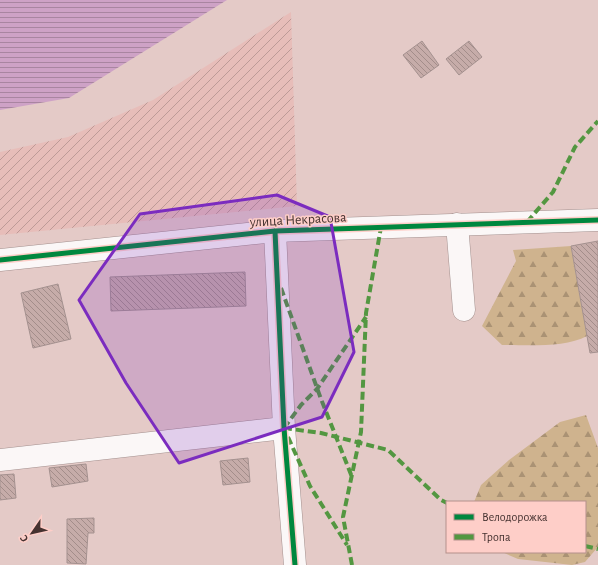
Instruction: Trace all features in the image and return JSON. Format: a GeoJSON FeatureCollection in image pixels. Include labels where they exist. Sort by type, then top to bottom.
{"type":"FeatureCollection","features":[{"type":"Feature","properties":{"kind":"street","name":"улица Некрасова"},"geometry":{"type":"LineString","coordinates":[[0,260],[275,231],[598,220]]}},
{"type":"Feature","properties":{"kind":"street"},"geometry":{"type":"LineString","coordinates":[[457,224],[464,310]]}},
{"type":"Feature","properties":{"kind":"street"},"geometry":{"type":"LineString","coordinates":[[275,231],[284,428],[295,565]]}},
{"type":"Feature","properties":{"kind":"street"},"geometry":{"type":"LineString","coordinates":[[0,460],[284,428]]}},
{"type":"Feature","properties":{"kind":"highlighted area"},"geometry":{"type":"Polygon","coordinates":[[[277,195],[330,217],[354,352],[322,417],[179,463],[126,383],[79,300],[140,214],[277,195]]]}},
{"type":"Feature","properties":{"kind":"shaded area"},"geometry":{"type":"Polygon","coordinates":[[[0,0],[227,0],[69,98],[0,110],[0,0]]]}},
{"type":"Feature","properties":{"kind":"shaded area"},"geometry":{"type":"Polygon","coordinates":[[[291,12],[297,206],[0,235],[0,152],[68,137],[153,100],[291,12]]]}},
{"type":"Feature","properties":{"kind":"green space"},"geometry":{"type":"Polygon","coordinates":[[[571,246],[587,336],[578,340],[557,344],[502,345],[482,326],[516,261],[513,250],[571,246]]]}},
{"type":"Feature","properties":{"kind":"green space"},"geometry":{"type":"Polygon","coordinates":[[[586,415],[598,448],[598,547],[585,562],[572,565],[518,559],[504,553],[586,553],[586,501],[474,501],[481,485],[509,460],[560,422],[586,415]]]}},
{"type":"Feature","properties":{"kind":"building"},"geometry":{"type":"Polygon","coordinates":[[[422,41],[439,65],[421,78],[403,55],[422,41]]]}},
{"type":"Feature","properties":{"kind":"building"},"geometry":{"type":"Polygon","coordinates":[[[469,41],[482,57],[459,75],[446,59],[469,41]]]}},
{"type":"Feature","properties":{"kind":"building"},"geometry":{"type":"Polygon","coordinates":[[[598,241],[598,352],[590,353],[571,246],[598,241]]]}},
{"type":"Feature","properties":{"kind":"building"},"geometry":{"type":"Polygon","coordinates":[[[245,272],[246,306],[111,311],[110,277],[245,272]]]}},
{"type":"Feature","properties":{"kind":"building"},"geometry":{"type":"Polygon","coordinates":[[[58,284],[71,339],[33,348],[21,293],[58,284]]]}},
{"type":"Feature","properties":{"kind":"building"},"geometry":{"type":"Polygon","coordinates":[[[248,458],[250,482],[223,485],[220,461],[248,458]]]}},
{"type":"Feature","properties":{"kind":"building"},"geometry":{"type":"Polygon","coordinates":[[[86,464],[88,481],[52,487],[49,468],[86,464]]]}},
{"type":"Feature","properties":{"kind":"building"},"geometry":{"type":"Polygon","coordinates":[[[14,474],[16,498],[0,500],[0,475],[14,474]]]}},
{"type":"Feature","properties":{"kind":"building"},"geometry":{"type":"Polygon","coordinates":[[[94,518],[94,533],[88,533],[86,564],[67,563],[67,519],[94,518]]]}},
{"type":"Feature","properties":{"kind":"marked path"},"geometry":{"type":"LineString","coordinates":[[527,222],[553,192],[575,147],[598,121]]}},
{"type":"Feature","properties":{"kind":"marked path"},"geometry":{"type":"LineString","coordinates":[[352,565],[343,517],[361,432],[366,313],[381,227]]}},
{"type":"Feature","properties":{"kind":"marked path"},"geometry":{"type":"LineString","coordinates":[[281,288],[321,399],[352,477]]}},
{"type":"Feature","properties":{"kind":"marked path"},"geometry":{"type":"LineString","coordinates":[[284,428],[301,405],[317,389],[366,317]]}},
{"type":"Feature","properties":{"kind":"marked path"},"geometry":{"type":"LineString","coordinates":[[284,428],[321,433],[388,450],[441,500],[446,502]]}},
{"type":"Feature","properties":{"kind":"marked path"},"geometry":{"type":"LineString","coordinates":[[288,437],[310,486],[347,545]]}},
{"type":"Feature","properties":{"kind":"marked path"},"geometry":{"type":"LineString","coordinates":[[586,546],[598,549]]}},
{"type":"Feature","properties":{"kind":"cycle path"},"geometry":{"type":"LineString","coordinates":[[0,260],[275,231],[598,220]]}},
{"type":"Feature","properties":{"kind":"cycle path"},"geometry":{"type":"LineString","coordinates":[[275,231],[284,428],[295,565]]}}]}
